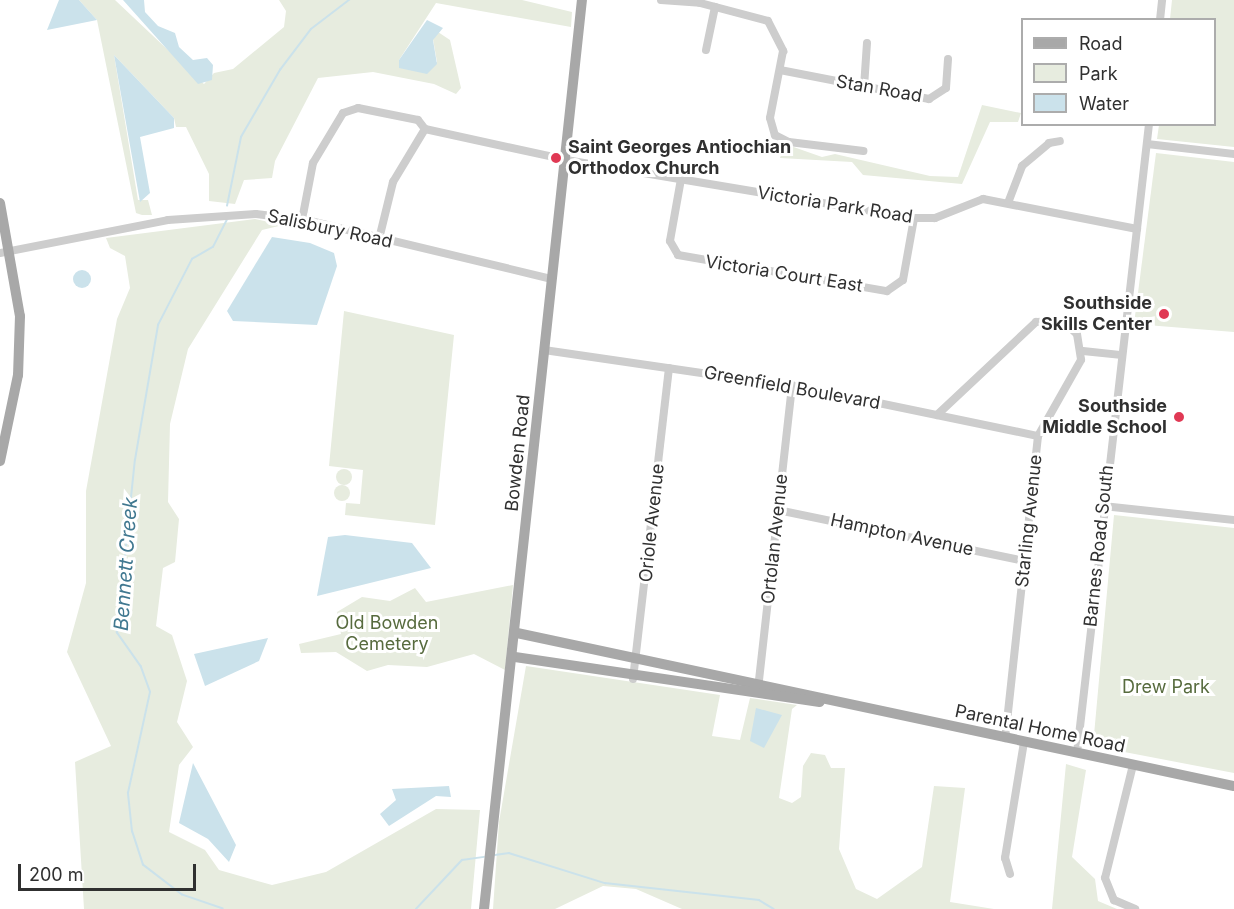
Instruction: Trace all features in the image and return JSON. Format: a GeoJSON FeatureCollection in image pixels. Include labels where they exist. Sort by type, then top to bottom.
{"type":"FeatureCollection","features":[{"type":"Feature","properties":{"kind":"main road","name":"Bowden Road"},"geometry":{"type":"LineString","coordinates":[[484,909],[493,812],[518,633],[544,350],[582,0]]}},
{"type":"Feature","properties":{"kind":"main road"},"geometry":{"type":"LineString","coordinates":[[0,202],[5,252],[20,341],[0,461]]}},
{"type":"Feature","properties":{"kind":"main road","name":"Parental Home Road"},"geometry":{"type":"LineString","coordinates":[[518,633],[733,685],[840,704],[1234,786]]}},
{"type":"Feature","properties":{"kind":"main road","name":"Parental Home Road"},"geometry":{"type":"LineString","coordinates":[[515,657],[633,679],[733,685]]}},
{"type":"Feature","properties":{"kind":"street"},"geometry":{"type":"LineString","coordinates":[[661,0],[754,15],[773,26],[782,44],[780,70],[770,118],[775,135],[810,146],[863,151]]}},
{"type":"Feature","properties":{"kind":"street"},"geometry":{"type":"LineString","coordinates":[[1160,18],[1162,0]]}},
{"type":"Feature","properties":{"kind":"street"},"geometry":{"type":"LineString","coordinates":[[706,50],[715,7]]}},
{"type":"Feature","properties":{"kind":"street"},"geometry":{"type":"LineString","coordinates":[[864,87],[867,43]]}},
{"type":"Feature","properties":{"kind":"street","name":"Stan Road"},"geometry":{"type":"LineString","coordinates":[[780,70],[864,87],[936,97],[949,81],[948,59]]}},
{"type":"Feature","properties":{"kind":"street","name":"Victoria Park Road"},"geometry":{"type":"LineString","coordinates":[[302,220],[307,182],[323,142],[343,113],[358,108],[418,120],[425,129],[565,160],[914,218],[942,216],[976,200],[1008,203],[1137,229]]}},
{"type":"Feature","properties":{"kind":"street","name":"Barnes Road South"},"geometry":{"type":"LineString","coordinates":[[1077,753],[1120,355],[1149,126]]}},
{"type":"Feature","properties":{"kind":"street"},"geometry":{"type":"LineString","coordinates":[[379,239],[393,182],[425,129]]}},
{"type":"Feature","properties":{"kind":"street"},"geometry":{"type":"LineString","coordinates":[[1008,203],[1022,166],[1049,143],[1060,141]]}},
{"type":"Feature","properties":{"kind":"street"},"geometry":{"type":"LineString","coordinates":[[1147,144],[1234,154]]}},
{"type":"Feature","properties":{"kind":"street","name":"Victoria Court East"},"geometry":{"type":"LineString","coordinates":[[681,179],[670,241],[678,255],[887,291],[901,285],[914,218]]}},
{"type":"Feature","properties":{"kind":"street","name":"Salisbury Road"},"geometry":{"type":"LineString","coordinates":[[5,252],[213,213],[302,220],[552,279]]}},
{"type":"Feature","properties":{"kind":"street"},"geometry":{"type":"LineString","coordinates":[[937,415],[1036,322],[1068,324],[1083,351],[1120,355]]}},
{"type":"Feature","properties":{"kind":"street","name":"Greenfield Boulevard"},"geometry":{"type":"LineString","coordinates":[[544,350],[792,385],[1038,436]]}},
{"type":"Feature","properties":{"kind":"street","name":"Starling Avenue"},"geometry":{"type":"LineString","coordinates":[[1005,738],[1038,436],[1083,351]]}},
{"type":"Feature","properties":{"kind":"street","name":"Oriole Avenue"},"geometry":{"type":"LineString","coordinates":[[633,679],[669,368]]}},
{"type":"Feature","properties":{"kind":"street","name":"Ortolan Avenue"},"geometry":{"type":"LineString","coordinates":[[758,689],[792,385]]}},
{"type":"Feature","properties":{"kind":"street"},"geometry":{"type":"LineString","coordinates":[[1103,506],[1234,520]]}},
{"type":"Feature","properties":{"kind":"street","name":"Hampton Avenue"},"geometry":{"type":"LineString","coordinates":[[778,510],[1025,561]]}},
{"type":"Feature","properties":{"kind":"street"},"geometry":{"type":"LineString","coordinates":[[1010,874],[1005,858],[1024,742]]}},
{"type":"Feature","properties":{"kind":"street"},"geometry":{"type":"LineString","coordinates":[[1134,765],[1105,878],[1114,900],[1135,909]]}},
{"type":"Feature","properties":{"kind":"green space"},"geometry":{"type":"Polygon","coordinates":[[[79,0],[115,0],[204,84],[214,73],[233,69],[284,27],[286,11],[279,0],[522,0],[572,12],[571,27],[436,3],[399,60],[437,62],[433,39],[438,32],[450,40],[461,88],[456,94],[434,84],[373,72],[318,78],[275,161],[272,178],[244,180],[235,204],[209,201],[209,174],[186,127],[176,127],[174,118],[114,55],[138,200],[148,200],[152,215],[142,215],[136,213],[97,20],[79,0]]]}},
{"type":"Feature","properties":{"kind":"green space"},"geometry":{"type":"Polygon","coordinates":[[[1172,0],[1234,0],[1234,147],[1157,139],[1159,126],[1216,126],[1216,18],[1170,18],[1172,0]]]}},
{"type":"Feature","properties":{"kind":"green space"},"geometry":{"type":"Polygon","coordinates":[[[982,105],[1021,113],[1018,122],[990,122],[962,184],[863,175],[852,162],[780,158],[785,144],[822,157],[835,154],[930,176],[958,177],[982,105]]]}},
{"type":"Feature","properties":{"kind":"green space"},"geometry":{"type":"Polygon","coordinates":[[[1156,153],[1234,162],[1234,332],[1134,324],[1156,153]]]}},
{"type":"Feature","properties":{"kind":"green space"},"geometry":{"type":"Polygon","coordinates":[[[255,219],[283,225],[262,230],[188,349],[170,424],[168,502],[179,519],[175,562],[163,568],[156,626],[172,635],[187,681],[177,722],[193,747],[179,765],[169,832],[205,850],[219,870],[272,885],[326,872],[436,809],[480,810],[471,909],[84,909],[75,762],[111,746],[67,652],[86,583],[86,491],[117,319],[130,288],[125,256],[110,248],[106,238],[255,219]]]}},
{"type":"Feature","properties":{"kind":"green space"},"geometry":{"type":"Polygon","coordinates":[[[344,311],[454,335],[435,525],[345,515],[346,503],[360,504],[363,470],[329,466],[344,311]]]}},
{"type":"Feature","properties":{"kind":"green space"},"geometry":{"type":"Polygon","coordinates":[[[341,469],[347,469],[352,477],[350,483],[341,485],[336,480],[336,474],[341,469]]]}},
{"type":"Feature","properties":{"kind":"green space"},"geometry":{"type":"Polygon","coordinates":[[[342,485],[348,487],[350,493],[348,499],[342,501],[336,499],[334,493],[336,487],[342,485]]]}},
{"type":"Feature","properties":{"kind":"green space","name":"Drew Park"},"geometry":{"type":"Polygon","coordinates":[[[1114,515],[1234,528],[1234,773],[1093,746],[1114,515]]]}},
{"type":"Feature","properties":{"kind":"green space","name":"Old Bowden Cemetery"},"geometry":{"type":"Polygon","coordinates":[[[513,585],[505,670],[474,654],[427,667],[388,665],[367,671],[336,652],[301,653],[299,644],[341,634],[337,612],[362,597],[390,601],[415,588],[426,602],[513,585]]]}},
{"type":"Feature","properties":{"kind":"green space"},"geometry":{"type":"Polygon","coordinates":[[[526,666],[720,695],[712,736],[740,740],[750,698],[797,705],[792,709],[779,798],[792,803],[801,797],[803,766],[811,753],[825,755],[831,768],[845,768],[839,849],[856,889],[877,899],[922,867],[934,786],[965,788],[950,902],[994,909],[682,909],[636,889],[603,886],[555,909],[493,909],[499,822],[526,666]]]}},
{"type":"Feature","properties":{"kind":"green space"},"geometry":{"type":"Polygon","coordinates":[[[1066,764],[1086,770],[1072,857],[1095,879],[1098,901],[1117,909],[1052,909],[1066,764]]]}},
{"type":"Feature","properties":{"kind":"water"},"geometry":{"type":"Polygon","coordinates":[[[59,0],[79,0],[97,20],[47,30],[59,0]]]}},
{"type":"Feature","properties":{"kind":"water"},"geometry":{"type":"Polygon","coordinates":[[[123,0],[144,0],[145,12],[158,26],[175,33],[179,47],[193,60],[207,58],[213,65],[212,80],[198,84],[123,0]]]}},
{"type":"Feature","properties":{"kind":"water"},"geometry":{"type":"Polygon","coordinates":[[[427,20],[443,28],[433,40],[437,64],[427,74],[399,68],[399,60],[427,20]]]}},
{"type":"Feature","properties":{"kind":"water"},"geometry":{"type":"Polygon","coordinates":[[[114,55],[174,118],[174,128],[140,137],[150,193],[140,202],[114,55]]]}},
{"type":"Feature","properties":{"kind":"water"},"geometry":{"type":"Polygon","coordinates":[[[272,237],[310,243],[334,253],[337,266],[317,325],[233,321],[227,311],[272,237]]]}},
{"type":"Feature","properties":{"kind":"water"},"geometry":{"type":"Polygon","coordinates":[[[78,270],[86,270],[91,275],[89,286],[78,288],[73,283],[73,275],[78,270]]]}},
{"type":"Feature","properties":{"kind":"water"},"geometry":{"type":"Polygon","coordinates":[[[345,535],[412,543],[431,568],[317,596],[328,537],[345,535]]]}},
{"type":"Feature","properties":{"kind":"water"},"geometry":{"type":"Polygon","coordinates":[[[268,638],[259,661],[205,686],[194,654],[268,638]]]}},
{"type":"Feature","properties":{"kind":"water"},"geometry":{"type":"Polygon","coordinates":[[[756,708],[782,715],[764,748],[750,741],[756,708]]]}},
{"type":"Feature","properties":{"kind":"water"},"geometry":{"type":"Polygon","coordinates":[[[193,763],[236,845],[229,862],[208,839],[179,823],[193,763]]]}},
{"type":"Feature","properties":{"kind":"water"},"geometry":{"type":"Polygon","coordinates":[[[449,786],[451,797],[436,796],[389,826],[380,814],[396,800],[392,789],[449,786]]]}},
{"type":"Feature","properties":{"kind":"waterway","name":"Bennett Creek"},"geometry":{"type":"LineString","coordinates":[[227,206],[241,137],[280,70],[311,29],[349,0]]}},
{"type":"Feature","properties":{"kind":"waterway","name":"Bennett Creek"},"geometry":{"type":"LineString","coordinates":[[223,909],[182,895],[143,865],[132,832],[128,793],[150,692],[141,667],[117,633],[135,460],[158,325],[192,259],[213,247],[227,220]]}},
{"type":"Feature","properties":{"kind":"waterway"},"geometry":{"type":"LineString","coordinates":[[495,855],[509,853],[605,883],[759,900],[774,909]]}},
{"type":"Feature","properties":{"kind":"waterway"},"geometry":{"type":"LineString","coordinates":[[416,909],[462,860],[484,857]]}},
{"type":"Feature","properties":{"kind":"place","name":"Saint Georges Antiochian Orthodox Church"},"geometry":{"type":"Point","coordinates":[556,158]}},
{"type":"Feature","properties":{"kind":"place","name":"Southside Skills Center"},"geometry":{"type":"Point","coordinates":[1164,314]}},
{"type":"Feature","properties":{"kind":"place","name":"Southside Middle School"},"geometry":{"type":"Point","coordinates":[1179,417]}}]}
